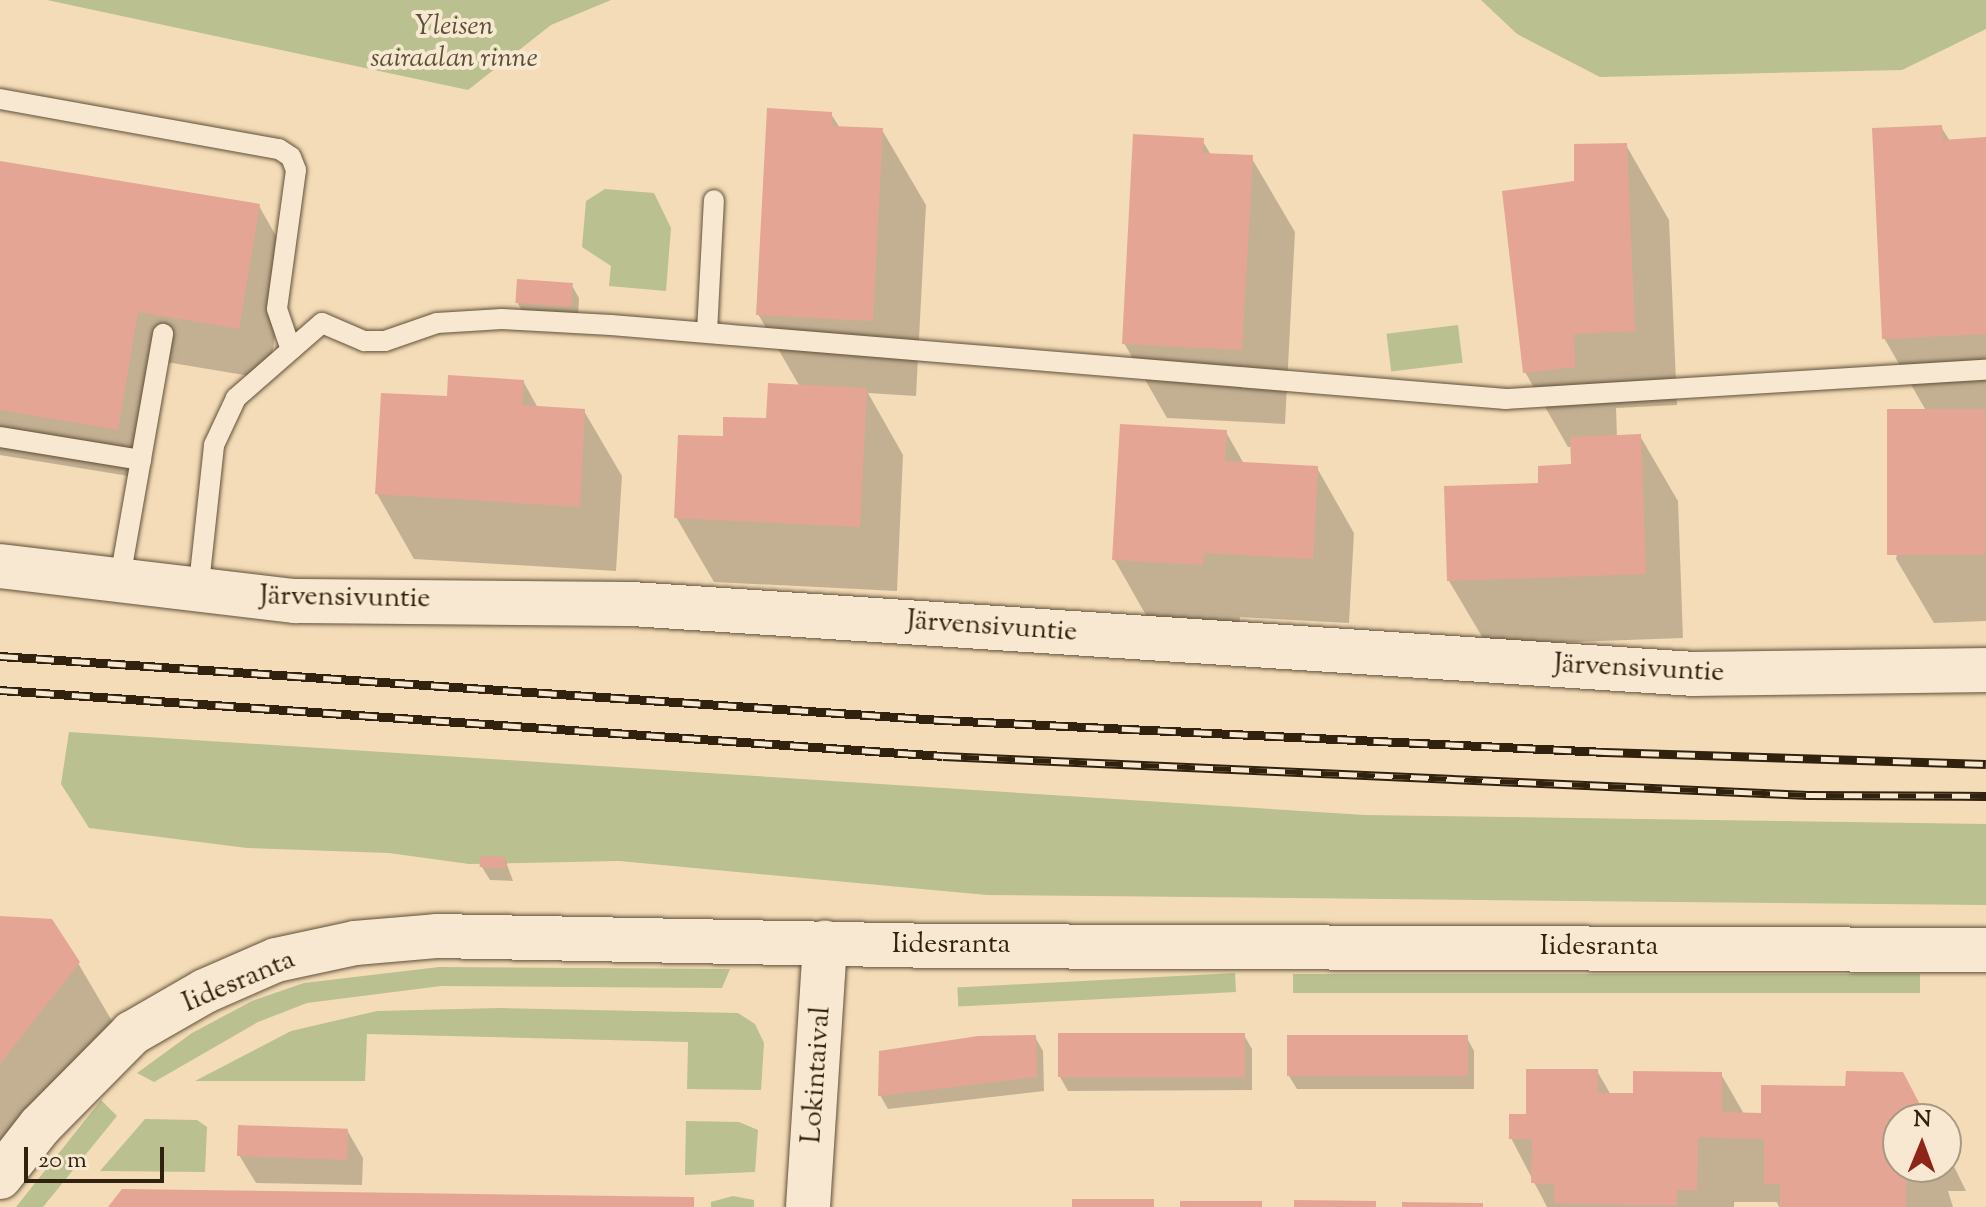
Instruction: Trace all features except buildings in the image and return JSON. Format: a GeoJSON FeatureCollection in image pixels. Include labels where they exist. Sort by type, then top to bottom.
{"type":"FeatureCollection","features":[{"type":"Feature","properties":{"kind":"main road","name":"Järvensivuntie"},"geometry":{"type":"LineString","coordinates":[[0,566],[119,584],[295,601],[663,605],[1695,674],[1986,670]]}},
{"type":"Feature","properties":{"kind":"main road","name":"Iidesranta"},"geometry":{"type":"LineString","coordinates":[[0,1177],[40,1126],[132,1033],[205,991],[276,960],[355,943],[436,936],[825,943],[1986,950]]}},
{"type":"Feature","properties":{"kind":"main road","name":"Lokintaival"},"geometry":{"type":"LineString","coordinates":[[808,1207],[825,943]]}},
{"type":"Feature","properties":{"kind":"lane"},"geometry":{"type":"LineString","coordinates":[[0,99],[279,149],[291,157],[296,170],[277,309],[291,350]]}},
{"type":"Feature","properties":{"kind":"lane"},"geometry":{"type":"LineString","coordinates":[[707,332],[714,200]]}},
{"type":"Feature","properties":{"kind":"lane"},"geometry":{"type":"LineString","coordinates":[[198,593],[214,445],[236,398],[322,323],[364,341],[385,341],[437,323],[502,319],[707,332],[1506,399],[1986,370]]}},
{"type":"Feature","properties":{"kind":"lane"},"geometry":{"type":"LineString","coordinates":[[119,584],[163,334]]}},
{"type":"Feature","properties":{"kind":"lane"},"geometry":{"type":"LineString","coordinates":[[0,437],[141,460]]}},
{"type":"Feature","properties":{"kind":"green space","name":"Yleisen sairaalan rinne"},"geometry":{"type":"Polygon","coordinates":[[[47,0],[611,0],[551,25],[468,90],[47,0]]]}},
{"type":"Feature","properties":{"kind":"green space"},"geometry":{"type":"Polygon","coordinates":[[[1481,0],[1986,0],[1986,29],[1902,70],[1600,77],[1517,34],[1481,0]]]}},
{"type":"Feature","properties":{"kind":"green space"},"geometry":{"type":"Polygon","coordinates":[[[605,189],[654,193],[671,228],[666,291],[609,286],[611,266],[582,247],[586,201],[605,189]]]}},
{"type":"Feature","properties":{"kind":"green space"},"geometry":{"type":"Polygon","coordinates":[[[1458,325],[1463,363],[1391,371],[1387,334],[1458,325]]]}},
{"type":"Feature","properties":{"kind":"green space"},"geometry":{"type":"Polygon","coordinates":[[[69,732],[1365,815],[1986,824],[1986,905],[987,895],[619,861],[469,864],[389,853],[247,848],[89,828],[61,784],[69,732]]]}},
{"type":"Feature","properties":{"kind":"green space"},"geometry":{"type":"Polygon","coordinates":[[[439,967],[730,969],[722,988],[441,986],[307,1003],[258,1022],[154,1082],[137,1073],[192,1033],[252,1001],[304,983],[439,967]]]}},
{"type":"Feature","properties":{"kind":"green space"},"geometry":{"type":"Polygon","coordinates":[[[1235,973],[1236,992],[958,1007],[957,988],[1235,973]]]}},
{"type":"Feature","properties":{"kind":"green space"},"geometry":{"type":"Polygon","coordinates":[[[1293,974],[1920,974],[1920,993],[1293,993],[1293,974]]]}},
{"type":"Feature","properties":{"kind":"green space"},"geometry":{"type":"Polygon","coordinates":[[[500,1008],[738,1013],[755,1024],[764,1043],[761,1090],[687,1089],[688,1042],[367,1034],[365,1081],[195,1081],[291,1031],[377,1011],[500,1008]]]}},
{"type":"Feature","properties":{"kind":"green space"},"geometry":{"type":"Polygon","coordinates":[[[101,1100],[117,1116],[43,1207],[16,1207],[101,1100]]]}},
{"type":"Feature","properties":{"kind":"green space"},"geometry":{"type":"Polygon","coordinates":[[[145,1119],[197,1120],[207,1127],[205,1172],[100,1171],[145,1119]]]}},
{"type":"Feature","properties":{"kind":"green space"},"geometry":{"type":"Polygon","coordinates":[[[686,1121],[739,1122],[758,1130],[755,1172],[685,1175],[686,1121]]]}},
{"type":"Feature","properties":{"kind":"green space"},"geometry":{"type":"Polygon","coordinates":[[[733,1196],[754,1200],[754,1207],[711,1207],[711,1202],[733,1196]]]}},
{"type":"Feature","properties":{"kind":"railway"},"geometry":{"type":"LineString","coordinates":[[0,656],[942,720],[1605,752],[1986,764]]}},
{"type":"Feature","properties":{"kind":"railway"},"geometry":{"type":"LineString","coordinates":[[0,690],[943,756],[1808,795],[1986,796]]}}]}
